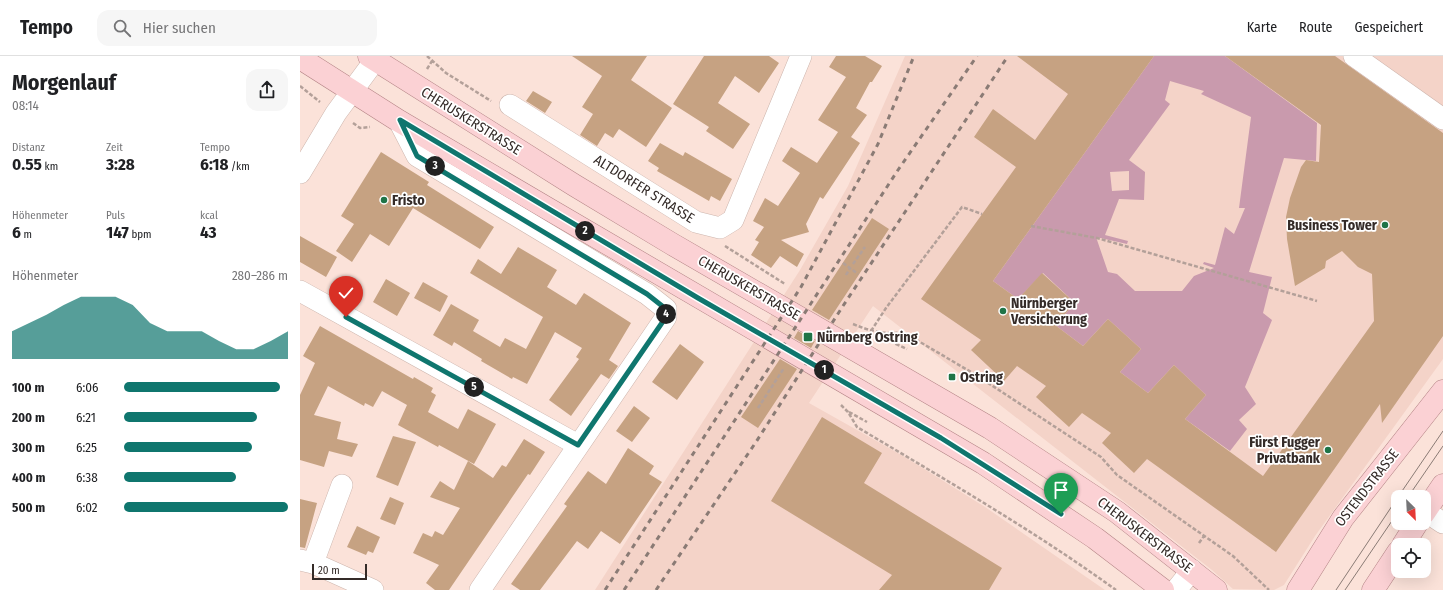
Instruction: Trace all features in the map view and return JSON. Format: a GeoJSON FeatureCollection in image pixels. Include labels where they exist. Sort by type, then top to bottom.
{"type":"FeatureCollection","features":[{"type":"Feature","properties":{"kind":"main road","name":"CHERUSKERSTRASSE"},"geometry":{"type":"LineString","coordinates":[[374,57],[665,240],[990,428],[1110,508],[1216,590]]}},
{"type":"Feature","properties":{"kind":"main road"},"geometry":{"type":"LineString","coordinates":[[300,58],[400,120],[691,294],[983,463],[1095,538],[1163,590]]}},
{"type":"Feature","properties":{"kind":"main road","name":"OSTENDSTRASSE"},"geometry":{"type":"LineString","coordinates":[[1298,590],[1343,518],[1443,391]]}},
{"type":"Feature","properties":{"kind":"main road"},"geometry":{"type":"LineString","coordinates":[[1431,510],[1443,484]]}},
{"type":"Feature","properties":{"kind":"main road"},"geometry":{"type":"LineString","coordinates":[[1409,538],[1416,530]]}},
{"type":"Feature","properties":{"kind":"main road"},"geometry":{"type":"LineString","coordinates":[[1373,590],[1391,563]]}},
{"type":"Feature","properties":{"kind":"street","name":"ALTDORFER STRASSE"},"geometry":{"type":"LineString","coordinates":[[510,106],[696,222],[720,228],[733,220],[801,56]]}},
{"type":"Feature","properties":{"kind":"street"},"geometry":{"type":"LineString","coordinates":[[1354,56],[1443,119]]}},
{"type":"Feature","properties":{"kind":"street"},"geometry":{"type":"LineString","coordinates":[[300,173],[336,113],[374,57]]}},
{"type":"Feature","properties":{"kind":"street"},"geometry":{"type":"LineString","coordinates":[[400,120],[417,156],[647,294],[666,309],[666,317],[480,590]]}},
{"type":"Feature","properties":{"kind":"street"},"geometry":{"type":"LineString","coordinates":[[300,291],[578,445]]}},
{"type":"Feature","properties":{"kind":"street"},"geometry":{"type":"LineString","coordinates":[[342,485],[306,561],[373,590]]}},
{"type":"Feature","properties":{"kind":"street"},"geometry":{"type":"LineString","coordinates":[[1176,590],[1192,570]]}},
{"type":"Feature","properties":{"kind":"path"},"geometry":{"type":"LineString","coordinates":[[427,56],[446,73],[498,105],[510,106]]}},
{"type":"Feature","properties":{"kind":"path"},"geometry":{"type":"LineString","coordinates":[[871,331],[889,303],[962,207],[982,214]]}},
{"type":"Feature","properties":{"kind":"path"},"geometry":{"type":"LineString","coordinates":[[1031,226],[1097,238],[1317,301]]}},
{"type":"Feature","properties":{"kind":"path"},"geometry":{"type":"LineString","coordinates":[[718,242],[791,288]]}},
{"type":"Feature","properties":{"kind":"path"},"geometry":{"type":"LineString","coordinates":[[853,264],[865,247]]}},
{"type":"Feature","properties":{"kind":"path"},"geometry":{"type":"LineString","coordinates":[[843,263],[858,274]]}},
{"type":"Feature","properties":{"kind":"path"},"geometry":{"type":"LineString","coordinates":[[846,275],[850,268]]}},
{"type":"Feature","properties":{"kind":"path"},"geometry":{"type":"LineString","coordinates":[[852,323],[871,331],[889,334],[903,332],[976,376],[1101,457],[1116,475],[1233,556],[1269,590]]}},
{"type":"Feature","properties":{"kind":"path"},"geometry":{"type":"LineString","coordinates":[[889,334],[896,344],[907,349]]}},
{"type":"Feature","properties":{"kind":"path"},"geometry":{"type":"LineString","coordinates":[[758,408],[786,365]]}},
{"type":"Feature","properties":{"kind":"path"},"geometry":{"type":"LineString","coordinates":[[867,422],[848,412],[857,427],[997,510],[1089,570],[1116,590]]}},
{"type":"Feature","properties":{"kind":"path"},"geometry":{"type":"LineString","coordinates":[[1199,542],[1204,536]]}},
{"type":"Feature","properties":{"kind":"shaded area"},"geometry":{"type":"Polygon","coordinates":[[[905,56],[1443,56],[1443,359],[1315,536],[1284,585],[1274,590],[1233,589],[1212,570],[873,306],[809,403],[905,457],[985,507],[1105,590],[595,590],[800,270],[848,186],[905,56]]]}},
{"type":"Feature","properties":{"kind":"shaded area"},"geometry":{"type":"Polygon","coordinates":[[[1154,56],[1225,56],[1317,123],[1316,161],[1284,158],[1249,272],[1272,277],[1263,313],[1272,320],[1245,387],[1256,404],[1239,420],[1247,429],[1230,451],[1185,419],[1206,395],[1174,365],[1148,393],[1120,372],[1141,349],[1108,319],[1083,346],[1055,325],[1075,303],[1043,273],[1018,299],[993,281],[1154,56]],[[1170,81],[1165,100],[1170,104],[1129,160],[1145,172],[1144,200],[1119,199],[1105,235],[1128,241],[1127,244],[1096,237],[1108,272],[1117,274],[1135,291],[1182,291],[1194,276],[1214,268],[1203,264],[1204,262],[1215,265],[1225,227],[1234,234],[1245,208],[1239,208],[1251,117],[1201,94],[1204,91],[1170,81]],[[1129,171],[1110,172],[1112,191],[1129,190],[1129,171]]]}},
{"type":"Feature","properties":{"kind":"building"},"geometry":{"type":"Polygon","coordinates":[[[572,56],[647,56],[631,80],[672,108],[646,147],[619,129],[613,138],[605,133],[597,146],[580,135],[593,114],[582,107],[602,76],[572,56]]]}},
{"type":"Feature","properties":{"kind":"building"},"geometry":{"type":"Polygon","coordinates":[[[704,56],[769,56],[779,63],[759,93],[735,76],[718,103],[750,124],[733,149],[706,131],[709,127],[673,104],[704,56]]]}},
{"type":"Feature","properties":{"kind":"building"},"geometry":{"type":"Polygon","coordinates":[[[836,56],[865,56],[882,66],[872,82],[870,82],[856,108],[867,115],[851,137],[860,143],[823,199],[820,197],[806,224],[809,232],[781,240],[804,254],[797,267],[780,256],[771,268],[751,255],[759,242],[755,240],[764,227],[753,221],[765,198],[778,206],[800,173],[782,161],[791,147],[817,163],[838,132],[818,120],[846,77],[829,67],[836,56]]]}},
{"type":"Feature","properties":{"kind":"building","name":"Nürnberger Versicherung"},"geometry":{"type":"Polygon","coordinates":[[[1017,56],[1154,56],[993,281],[1018,299],[1042,273],[1075,303],[1055,325],[1083,346],[1108,319],[1141,349],[1120,372],[1148,393],[1174,365],[1206,395],[1185,419],[1263,476],[1374,321],[1372,274],[1358,267],[1342,251],[1326,261],[1325,268],[1295,286],[1287,239],[1286,217],[1290,198],[1301,167],[1306,160],[1319,162],[1321,125],[1225,56],[1335,56],[1443,133],[1443,336],[1382,423],[1380,404],[1276,552],[1147,459],[1134,473],[1102,443],[1111,433],[1082,413],[1069,427],[1036,397],[1046,386],[1017,366],[1004,381],[971,350],[981,340],[921,299],[1016,167],[974,137],[993,109],[1035,140],[1068,94],[1017,56]]]}},
{"type":"Feature","properties":{"kind":"building"},"geometry":{"type":"Polygon","coordinates":[[[533,91],[552,102],[545,113],[526,101],[533,91]]]}},
{"type":"Feature","properties":{"kind":"building"},"geometry":{"type":"Polygon","coordinates":[[[660,143],[683,156],[685,152],[732,179],[720,201],[711,196],[709,201],[657,171],[659,168],[648,161],[660,143]]]}},
{"type":"Feature","properties":{"kind":"building","name":"Fristo"},"geometry":{"type":"Polygon","coordinates":[[[381,152],[429,182],[427,185],[494,227],[480,249],[413,208],[389,246],[370,234],[352,262],[336,251],[354,224],[341,216],[381,152]]]}},
{"type":"Feature","properties":{"kind":"building"},"geometry":{"type":"Polygon","coordinates":[[[872,218],[889,229],[829,320],[812,310],[872,218]]]}},
{"type":"Feature","properties":{"kind":"building"},"geometry":{"type":"Polygon","coordinates":[[[300,236],[337,257],[326,277],[300,262],[300,236]]]}},
{"type":"Feature","properties":{"kind":"building"},"geometry":{"type":"Polygon","coordinates":[[[518,247],[557,270],[547,287],[576,305],[584,293],[631,323],[609,360],[618,366],[609,379],[601,374],[571,416],[549,400],[579,359],[576,357],[582,348],[555,332],[527,384],[513,377],[512,379],[481,361],[482,359],[454,342],[452,346],[433,335],[451,304],[479,320],[473,331],[500,347],[505,338],[526,349],[543,317],[470,273],[478,259],[501,274],[518,247]]]}},
{"type":"Feature","properties":{"kind":"building"},"geometry":{"type":"Polygon","coordinates":[[[386,279],[410,293],[397,316],[373,302],[386,279]]]}},
{"type":"Feature","properties":{"kind":"building"},"geometry":{"type":"Polygon","coordinates":[[[423,282],[448,296],[440,312],[414,298],[423,282]]]}},
{"type":"Feature","properties":{"kind":"building"},"geometry":{"type":"Polygon","coordinates":[[[320,326],[413,379],[414,377],[433,388],[431,392],[436,395],[428,412],[458,429],[468,409],[496,424],[474,464],[439,445],[438,447],[398,425],[407,405],[382,391],[373,407],[365,403],[364,406],[328,386],[314,415],[341,422],[337,439],[358,444],[352,457],[329,451],[324,467],[300,460],[300,395],[315,363],[303,356],[320,326]]]}},
{"type":"Feature","properties":{"kind":"building"},"geometry":{"type":"Polygon","coordinates":[[[798,331],[815,341],[811,348],[794,338],[798,331]]]}},
{"type":"Feature","properties":{"kind":"building"},"geometry":{"type":"Polygon","coordinates":[[[680,344],[704,362],[677,400],[652,382],[680,344]]]}},
{"type":"Feature","properties":{"kind":"building"},"geometry":{"type":"Polygon","coordinates":[[[780,359],[797,369],[758,428],[741,417],[780,359]]]}},
{"type":"Feature","properties":{"kind":"building"},"geometry":{"type":"Polygon","coordinates":[[[634,406],[650,418],[632,442],[616,431],[634,406]]]}},
{"type":"Feature","properties":{"kind":"building"},"geometry":{"type":"Polygon","coordinates":[[[822,417],[882,453],[864,483],[1002,568],[989,590],[879,590],[892,575],[771,501],[822,417]]]}},
{"type":"Feature","properties":{"kind":"building"},"geometry":{"type":"Polygon","coordinates":[[[393,436],[416,442],[398,486],[376,477],[393,436]]]}},
{"type":"Feature","properties":{"kind":"building"},"geometry":{"type":"Polygon","coordinates":[[[524,439],[545,452],[530,475],[528,474],[449,590],[435,590],[426,583],[439,565],[413,553],[423,533],[432,537],[435,531],[443,535],[460,508],[430,497],[440,481],[454,490],[468,461],[493,478],[502,465],[506,467],[524,439]]]}},
{"type":"Feature","properties":{"kind":"building"},"geometry":{"type":"Polygon","coordinates":[[[628,448],[654,466],[649,474],[662,482],[620,544],[601,531],[588,549],[577,541],[540,590],[520,590],[511,584],[567,506],[564,504],[588,471],[606,484],[628,448]]]}},
{"type":"Feature","properties":{"kind":"building"},"geometry":{"type":"Polygon","coordinates":[[[390,497],[404,503],[395,525],[380,519],[390,497]]]}},
{"type":"Feature","properties":{"kind":"building"},"geometry":{"type":"Polygon","coordinates":[[[300,499],[317,503],[305,548],[300,547],[300,499]]]}},
{"type":"Feature","properties":{"kind":"building"},"geometry":{"type":"Polygon","coordinates":[[[357,526],[380,537],[373,553],[368,551],[366,555],[347,547],[357,526]]]}},
{"type":"Feature","properties":{"kind":"tram line"},"geometry":{"type":"LineString","coordinates":[[1403,490],[1443,431]]}},
{"type":"Feature","properties":{"kind":"tram line"},"geometry":{"type":"LineString","coordinates":[[1413,490],[1443,446]]}},
{"type":"Feature","properties":{"kind":"tram line"},"geometry":{"type":"LineString","coordinates":[[1336,590],[1391,508]]}},
{"type":"Feature","properties":{"kind":"tram line"},"geometry":{"type":"LineString","coordinates":[[1345,590],[1391,522]]}},
{"type":"Feature","properties":{"kind":"railway"},"geometry":{"type":"LineString","coordinates":[[605,590],[801,287],[878,144],[914,56]]}},
{"type":"Feature","properties":{"kind":"railway"},"geometry":{"type":"LineString","coordinates":[[624,590],[898,170],[977,56]]}},
{"type":"Feature","properties":{"kind":"railway"},"geometry":{"type":"LineString","coordinates":[[656,590],[756,442],[841,309],[1008,56]]}},
{"type":"Feature","properties":{"kind":"place","name":"Fristo"},"geometry":{"type":"Point","coordinates":[384,200]}},
{"type":"Feature","properties":{"kind":"place","name":"Business Tower"},"geometry":{"type":"Point","coordinates":[1385,225]}},
{"type":"Feature","properties":{"kind":"place","name":"Nürnberger Versicherung"},"geometry":{"type":"Point","coordinates":[1003,311]}},
{"type":"Feature","properties":{"kind":"place","name":"Nürnberg Ostring"},"geometry":{"type":"Point","coordinates":[808,337]}},
{"type":"Feature","properties":{"kind":"place","name":"Ostring"},"geometry":{"type":"Point","coordinates":[952,377]}},
{"type":"Feature","properties":{"kind":"place","name":"Fürst Fugger Privatbank"},"geometry":{"type":"Point","coordinates":[1328,450]}},
{"type":"Feature","properties":{"kind":"route"},"geometry":{"type":"LineString","coordinates":[[346,317],[578,445],[666,317],[666,309],[647,294],[417,156],[400,120],[698,298],[983,463],[1061,514]]}}]}
